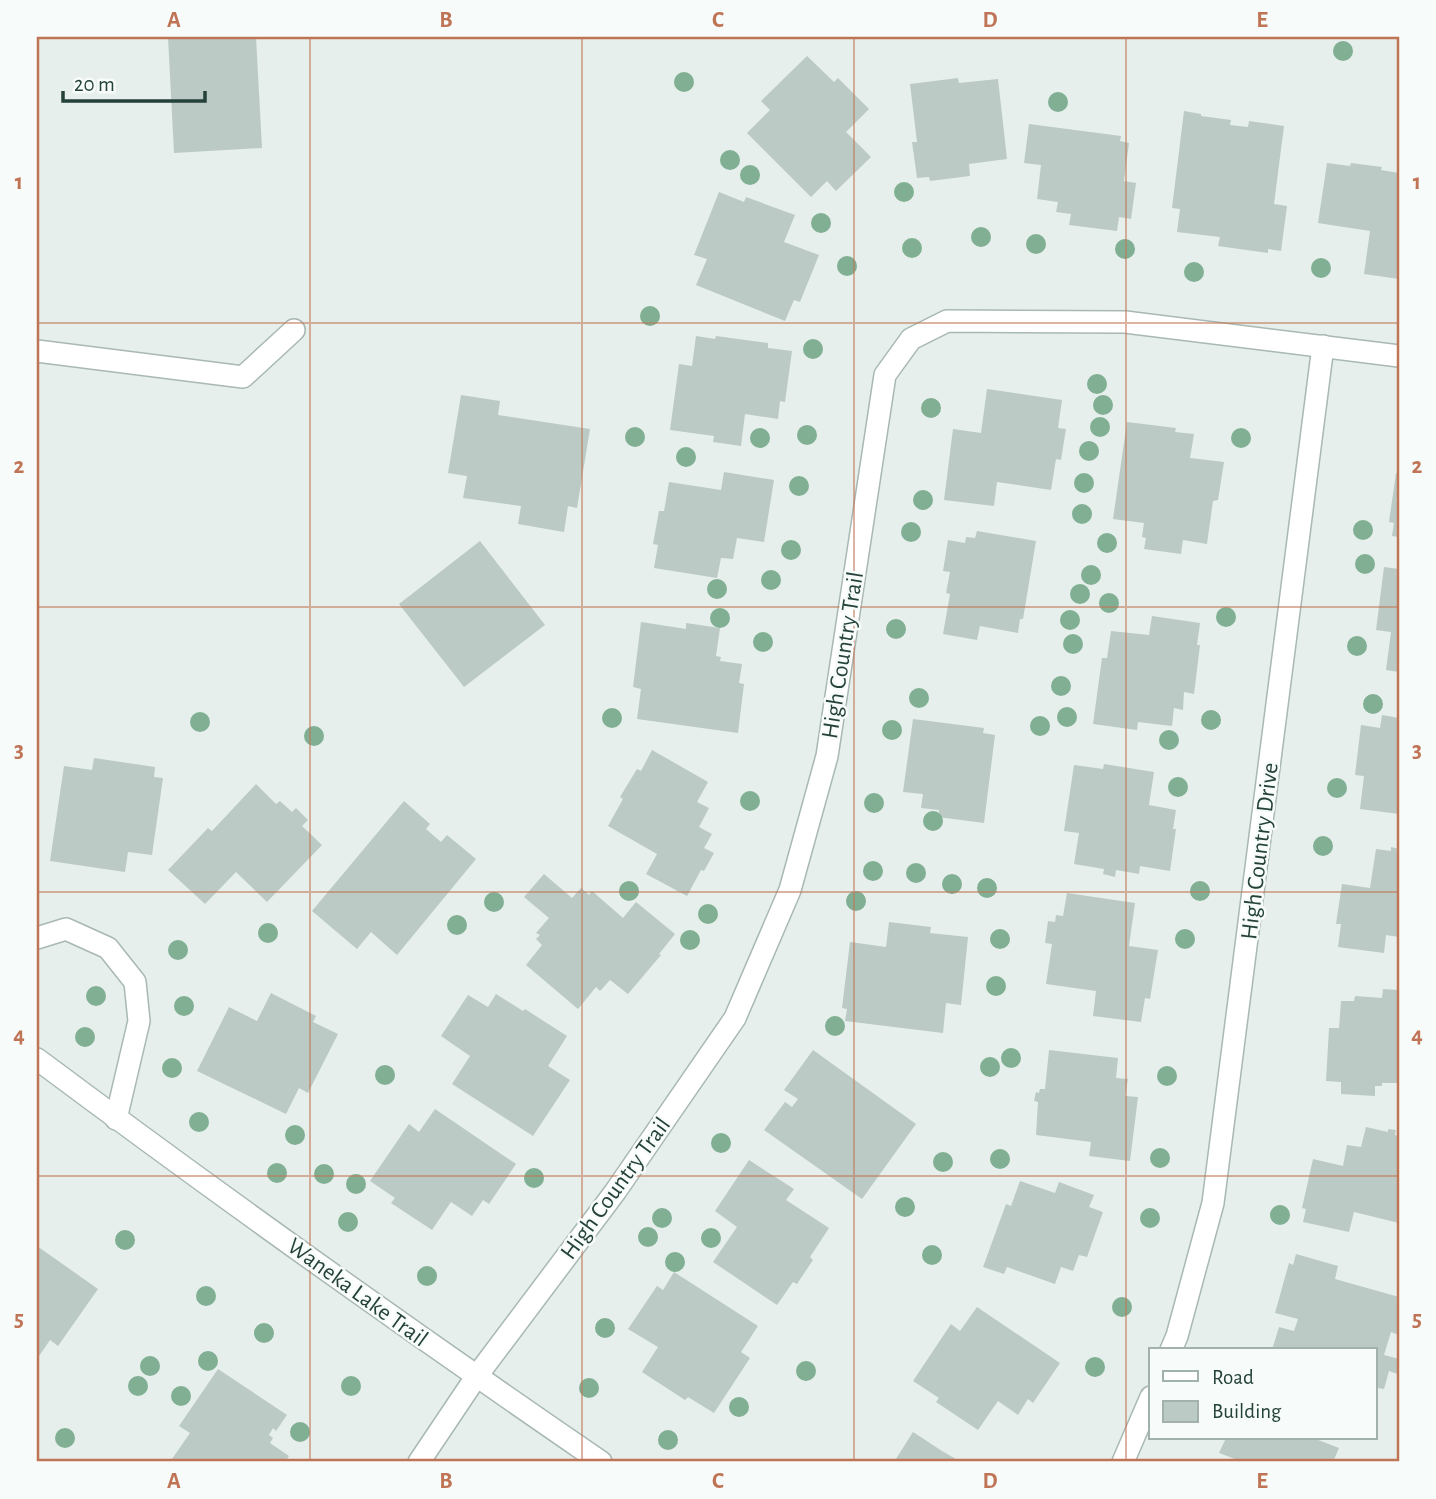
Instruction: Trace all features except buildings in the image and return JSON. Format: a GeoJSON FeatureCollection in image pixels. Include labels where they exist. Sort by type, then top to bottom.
{"type":"FeatureCollection","features":[{"type":"Feature","properties":{"kind":"street","name":"High Country Trail"},"geometry":{"type":"LineString","coordinates":[[419,1462],[476,1377],[615,1192],[735,1018],[790,890],[827,756],[885,375],[911,339],[947,321],[1125,322],[1399,356]]}},
{"type":"Feature","properties":{"kind":"street"},"geometry":{"type":"LineString","coordinates":[[37,351],[243,377],[294,330]]}},
{"type":"Feature","properties":{"kind":"street","name":"High Country Drive"},"geometry":{"type":"LineString","coordinates":[[1172,1348],[1213,1203],[1323,346]]}},
{"type":"Feature","properties":{"kind":"street"},"geometry":{"type":"LineString","coordinates":[[37,938],[66,929],[108,948],[135,982],[139,1021],[117,1119]]}},
{"type":"Feature","properties":{"kind":"street","name":"Waneka Lake Trail"},"geometry":{"type":"LineString","coordinates":[[37,1059],[476,1377],[601,1462]]}},
{"type":"Feature","properties":{"kind":"street"},"geometry":{"type":"LineString","coordinates":[[1123,1462],[1149,1402]]}}]}
